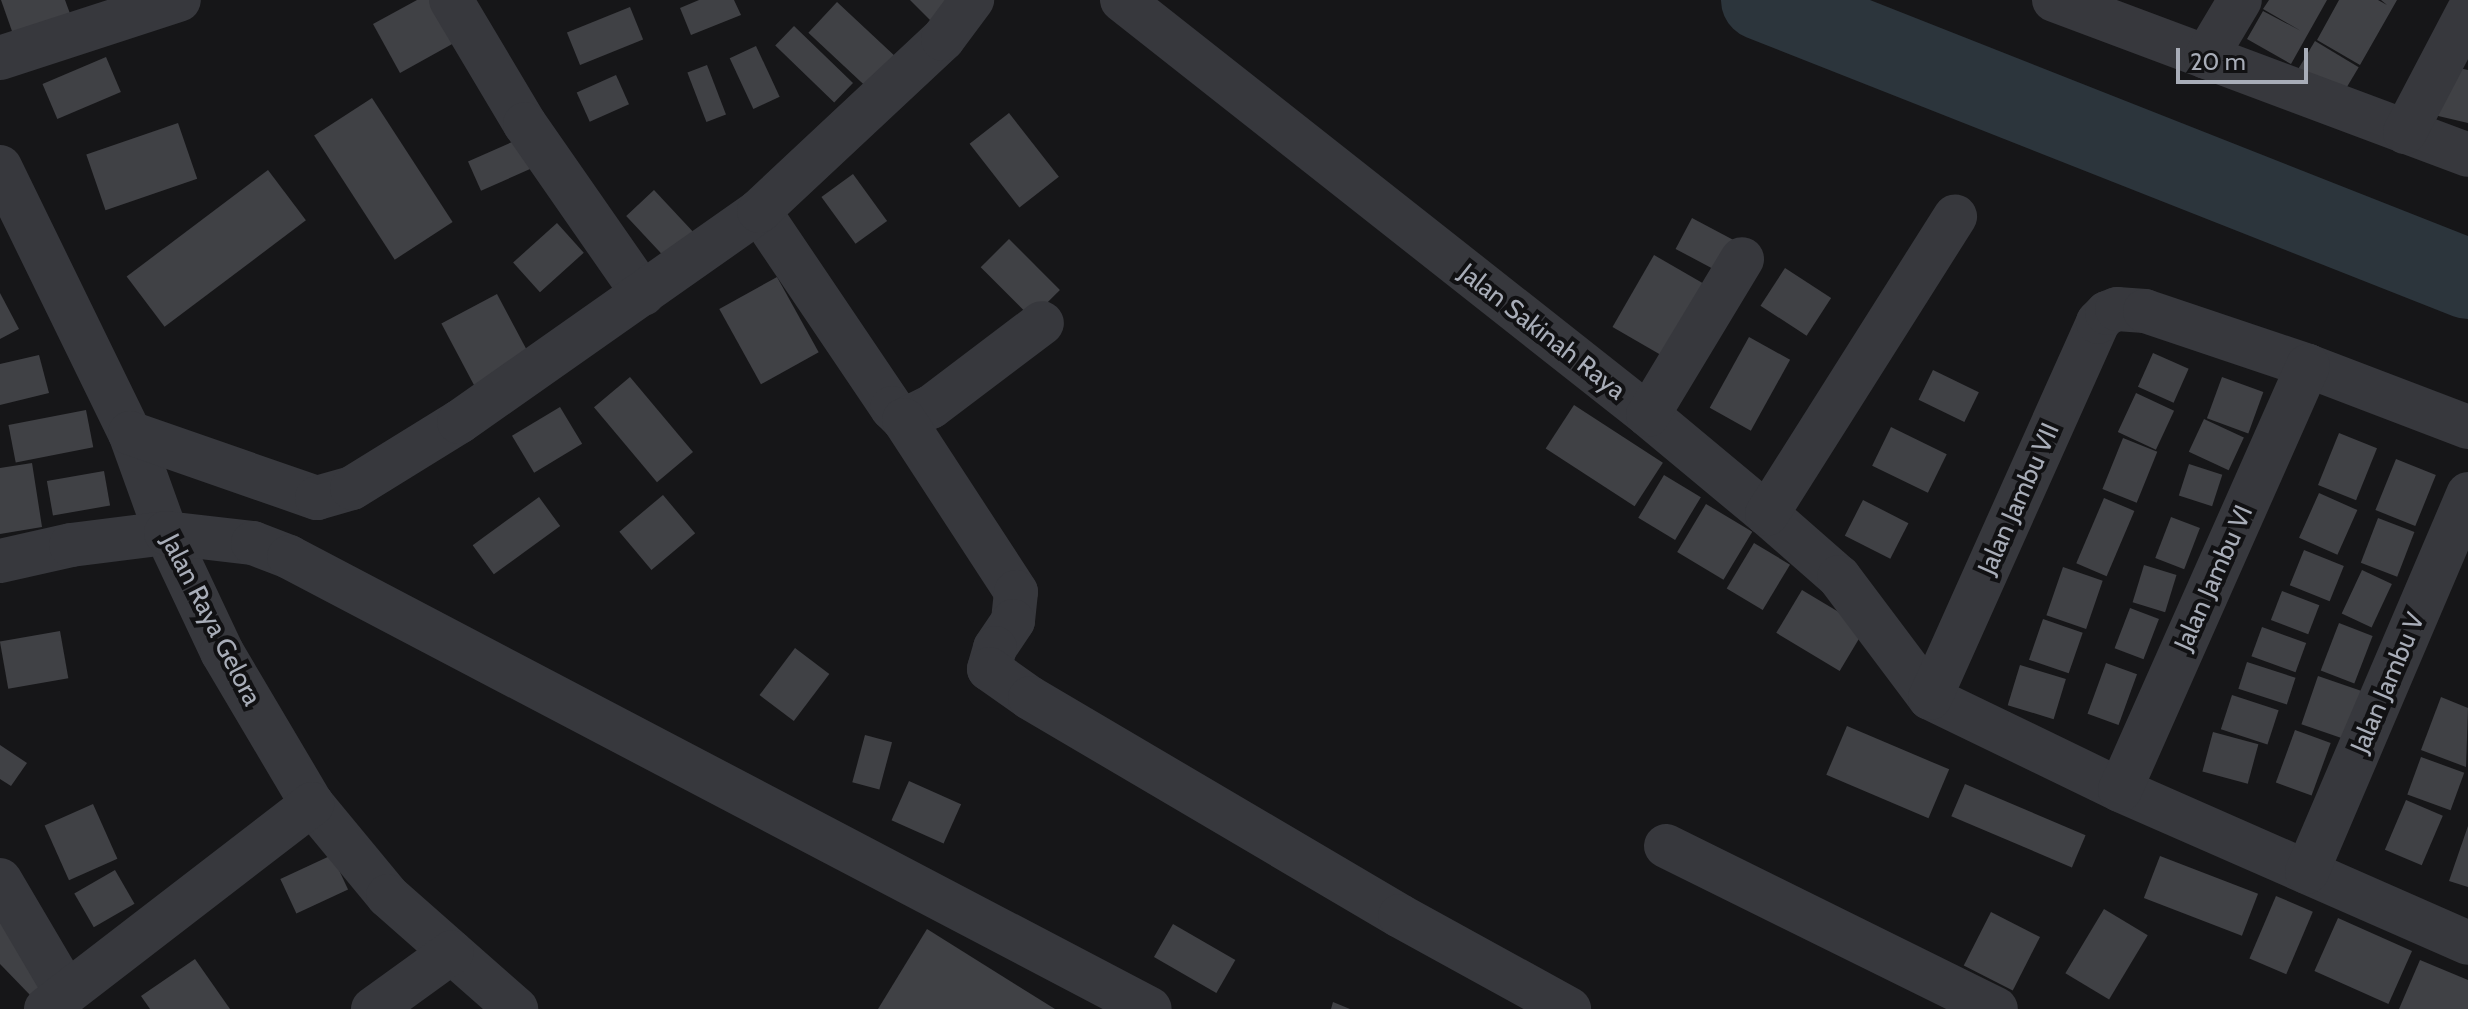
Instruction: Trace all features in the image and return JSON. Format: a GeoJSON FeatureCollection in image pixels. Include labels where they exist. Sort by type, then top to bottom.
{"type":"FeatureCollection","features":[{"type":"Feature","properties":{"kind":"street"},"geometry":{"type":"LineString","coordinates":[[0,58],[179,0]]}},
{"type":"Feature","properties":{"kind":"street"},"geometry":{"type":"LineString","coordinates":[[451,0],[525,124],[643,294]]}},
{"type":"Feature","properties":{"kind":"street"},"geometry":{"type":"LineString","coordinates":[[130,433],[317,498],[336,495],[459,422],[759,211],[943,39],[972,0]]}},
{"type":"Feature","properties":{"kind":"street","name":"Jalan Sakinah Raya"},"geometry":{"type":"LineString","coordinates":[[1122,0],[1648,415],[1767,514],[1839,577],[1930,698]]}},
{"type":"Feature","properties":{"kind":"street"},"geometry":{"type":"LineString","coordinates":[[2054,0],[2468,155]]}},
{"type":"Feature","properties":{"kind":"street"},"geometry":{"type":"LineString","coordinates":[[2206,57],[2240,0]]}},
{"type":"Feature","properties":{"kind":"street"},"geometry":{"type":"LineString","coordinates":[[2405,132],[2468,12]]}},
{"type":"Feature","properties":{"kind":"street","name":"Jalan Raya Gelora"},"geometry":{"type":"LineString","coordinates":[[1,174],[130,433],[166,533],[222,652],[312,804],[388,896],[516,1009]]}},
{"type":"Feature","properties":{"kind":"street"},"geometry":{"type":"LineString","coordinates":[[759,211],[892,408],[904,420],[1016,592],[1013,621],[995,648],[989,669],[1030,698],[1372,900],[1569,1009]]}},
{"type":"Feature","properties":{"kind":"street"},"geometry":{"type":"LineString","coordinates":[[1767,514],[1955,217]]}},
{"type":"Feature","properties":{"kind":"street"},"geometry":{"type":"LineString","coordinates":[[1648,415],[1742,259]]}},
{"type":"Feature","properties":{"kind":"street","name":"Jalan Jambu VII"},"geometry":{"type":"LineString","coordinates":[[1930,698],[2098,322],[2117,309],[2145,311],[2308,366]]}},
{"type":"Feature","properties":{"kind":"street"},"geometry":{"type":"LineString","coordinates":[[904,420],[931,407],[1042,323]]}},
{"type":"Feature","properties":{"kind":"street"},"geometry":{"type":"LineString","coordinates":[[2308,366],[2468,427]]}},
{"type":"Feature","properties":{"kind":"street","name":"Jalan Jambu VI"},"geometry":{"type":"LineString","coordinates":[[2120,790],[2308,366]]}},
{"type":"Feature","properties":{"kind":"street","name":"Jalan Jambu V"},"geometry":{"type":"LineString","coordinates":[[2307,872],[2468,494]]}},
{"type":"Feature","properties":{"kind":"street"},"geometry":{"type":"LineString","coordinates":[[0,561],[71,545],[166,533],[253,543],[289,557],[1150,1009]]}},
{"type":"Feature","properties":{"kind":"street"},"geometry":{"type":"LineString","coordinates":[[1930,698],[2120,790],[2468,943]]}},
{"type":"Feature","properties":{"kind":"street"},"geometry":{"type":"LineString","coordinates":[[0,880],[56,1001],[312,804]]}},
{"type":"Feature","properties":{"kind":"street"},"geometry":{"type":"LineString","coordinates":[[1666,846],[1996,1009]]}},
{"type":"Feature","properties":{"kind":"street"},"geometry":{"type":"LineString","coordinates":[[373,1009],[452,952]]}},
{"type":"Feature","properties":{"kind":"building"},"geometry":{"type":"Polygon","coordinates":[[[1,0],[65,0],[76,30],[19,51],[1,0]]]}},
{"type":"Feature","properties":{"kind":"building"},"geometry":{"type":"Polygon","coordinates":[[[417,0],[442,0],[463,38],[400,73],[373,24],[417,0]]]}},
{"type":"Feature","properties":{"kind":"building"},"geometry":{"type":"Polygon","coordinates":[[[699,0],[734,0],[741,15],[691,35],[680,8],[699,0]]]}},
{"type":"Feature","properties":{"kind":"building"},"geometry":{"type":"Polygon","coordinates":[[[910,0],[958,0],[934,24],[910,0]]]}},
{"type":"Feature","properties":{"kind":"building"},"geometry":{"type":"Polygon","coordinates":[[[2269,0],[2327,0],[2291,64],[2247,39],[2263,11],[2301,31],[2263,9],[2269,0]]]}},
{"type":"Feature","properties":{"kind":"building"},"geometry":{"type":"Polygon","coordinates":[[[2339,0],[2378,0],[2387,5],[2381,0],[2397,0],[2360,65],[2317,40],[2339,0]]]}},
{"type":"Feature","properties":{"kind":"building"},"geometry":{"type":"Polygon","coordinates":[[[837,2],[897,58],[868,89],[808,33],[837,2]]]}},
{"type":"Feature","properties":{"kind":"building"},"geometry":{"type":"Polygon","coordinates":[[[630,7],[643,39],[580,65],[567,32],[630,7]]]}},
{"type":"Feature","properties":{"kind":"building"},"geometry":{"type":"Polygon","coordinates":[[[794,26],[853,83],[834,102],[775,45],[794,26]]]}},
{"type":"Feature","properties":{"kind":"building"},"geometry":{"type":"Polygon","coordinates":[[[2315,41],[2359,67],[2342,95],[2299,68],[2315,41]]]}},
{"type":"Feature","properties":{"kind":"building"},"geometry":{"type":"Polygon","coordinates":[[[756,46],[780,97],[753,109],[730,58],[756,46]]]}},
{"type":"Feature","properties":{"kind":"building"},"geometry":{"type":"Polygon","coordinates":[[[106,57],[121,92],[57,119],[42,84],[106,57]]]}},
{"type":"Feature","properties":{"kind":"building"},"geometry":{"type":"Polygon","coordinates":[[[707,65],[726,114],[706,122],[687,73],[707,65]]]}},
{"type":"Feature","properties":{"kind":"building"},"geometry":{"type":"Polygon","coordinates":[[[2446,65],[2468,70],[2468,123],[2434,115],[2446,65]]]}},
{"type":"Feature","properties":{"kind":"building"},"geometry":{"type":"Polygon","coordinates":[[[616,75],[629,104],[590,122],[577,92],[616,75]]]}},
{"type":"Feature","properties":{"kind":"building"},"geometry":{"type":"Polygon","coordinates":[[[372,98],[453,222],[395,260],[314,136],[372,98]]]}},
{"type":"Feature","properties":{"kind":"building"},"geometry":{"type":"Polygon","coordinates":[[[1009,113],[1059,177],[1019,208],[970,144],[1009,113]]]}},
{"type":"Feature","properties":{"kind":"building"},"geometry":{"type":"Polygon","coordinates":[[[178,123],[197,179],[105,210],[86,155],[178,123]]]}},
{"type":"Feature","properties":{"kind":"building"},"geometry":{"type":"Polygon","coordinates":[[[521,138],[534,167],[481,191],[468,162],[521,138]]]}},
{"type":"Feature","properties":{"kind":"building"},"geometry":{"type":"Polygon","coordinates":[[[268,170],[306,220],[165,327],[127,277],[268,170]]]}},
{"type":"Feature","properties":{"kind":"building"},"geometry":{"type":"Polygon","coordinates":[[[853,174],[887,221],[856,244],[821,197],[853,174]]]}},
{"type":"Feature","properties":{"kind":"building"},"geometry":{"type":"Polygon","coordinates":[[[654,190],[698,237],[670,263],[626,216],[654,190]]]}},
{"type":"Feature","properties":{"kind":"building"},"geometry":{"type":"Polygon","coordinates":[[[1692,218],[1741,244],[1724,275],[1676,249],[1692,218]]]}},
{"type":"Feature","properties":{"kind":"building"},"geometry":{"type":"Polygon","coordinates":[[[557,223],[584,253],[540,292],[513,262],[557,223]]]}},
{"type":"Feature","properties":{"kind":"building"},"geometry":{"type":"Polygon","coordinates":[[[1009,239],[1060,290],[1032,318],[981,267],[1009,239]]]}},
{"type":"Feature","properties":{"kind":"building"},"geometry":{"type":"Polygon","coordinates":[[[1654,255],[1716,291],[1675,363],[1612,327],[1654,255]]]}},
{"type":"Feature","properties":{"kind":"building"},"geometry":{"type":"Polygon","coordinates":[[[1785,268],[1831,298],[1807,336],[1760,306],[1785,268]]]}},
{"type":"Feature","properties":{"kind":"building"},"geometry":{"type":"Polygon","coordinates":[[[777,277],[819,352],[761,384],[719,309],[777,277]]]}},
{"type":"Feature","properties":{"kind":"building"},"geometry":{"type":"Polygon","coordinates":[[[0,293],[19,329],[0,339],[0,293]]]}},
{"type":"Feature","properties":{"kind":"building"},"geometry":{"type":"Polygon","coordinates":[[[497,294],[531,358],[475,387],[441,324],[497,294]]]}},
{"type":"Feature","properties":{"kind":"building"},"geometry":{"type":"Polygon","coordinates":[[[1749,337],[1790,360],[1751,431],[1710,408],[1749,337]]]}},
{"type":"Feature","properties":{"kind":"building"},"geometry":{"type":"Polygon","coordinates":[[[2153,353],[2189,369],[2174,403],[2138,387],[2153,353]]]}},
{"type":"Feature","properties":{"kind":"building"},"geometry":{"type":"Polygon","coordinates":[[[39,355],[49,393],[0,405],[0,364],[39,355]]]}},
{"type":"Feature","properties":{"kind":"building"},"geometry":{"type":"Polygon","coordinates":[[[1933,370],[1979,392],[1964,422],[1919,400],[1933,370]]]}},
{"type":"Feature","properties":{"kind":"building"},"geometry":{"type":"Polygon","coordinates":[[[630,377],[693,452],[657,482],[594,407],[630,377]]]}},
{"type":"Feature","properties":{"kind":"building"},"geometry":{"type":"Polygon","coordinates":[[[2222,377],[2263,392],[2248,433],[2207,418],[2222,377]]]}},
{"type":"Feature","properties":{"kind":"building"},"geometry":{"type":"Polygon","coordinates":[[[2136,393],[2174,411],[2156,450],[2118,432],[2136,393]]]}},
{"type":"Feature","properties":{"kind":"building"},"geometry":{"type":"Polygon","coordinates":[[[1574,405],[1663,463],[1635,506],[1546,449],[1574,405]]]}},
{"type":"Feature","properties":{"kind":"building"},"geometry":{"type":"Polygon","coordinates":[[[560,407],[582,444],[534,473],[512,436],[560,407]]]}},
{"type":"Feature","properties":{"kind":"building"},"geometry":{"type":"Polygon","coordinates":[[[86,410],[93,447],[16,462],[8,425],[86,410]]]}},
{"type":"Feature","properties":{"kind":"building"},"geometry":{"type":"Polygon","coordinates":[[[2204,419],[2244,438],[2229,470],[2189,452],[2204,419]]]}},
{"type":"Feature","properties":{"kind":"building"},"geometry":{"type":"Polygon","coordinates":[[[1891,427],[1947,454],[1928,493],[1872,466],[1891,427]]]}},
{"type":"Feature","properties":{"kind":"building"},"geometry":{"type":"Polygon","coordinates":[[[2339,433],[2377,448],[2356,500],[2318,485],[2339,433]]]}},
{"type":"Feature","properties":{"kind":"building"},"geometry":{"type":"Polygon","coordinates":[[[2123,438],[2157,452],[2137,503],[2102,489],[2123,438]]]}},
{"type":"Feature","properties":{"kind":"building"},"geometry":{"type":"Polygon","coordinates":[[[2396,459],[2436,475],[2415,526],[2375,510],[2396,459]]]}},
{"type":"Feature","properties":{"kind":"building"},"geometry":{"type":"Polygon","coordinates":[[[32,463],[42,527],[0,534],[0,468],[32,463]]]}},
{"type":"Feature","properties":{"kind":"building"},"geometry":{"type":"Polygon","coordinates":[[[2189,464],[2222,475],[2212,506],[2179,495],[2189,464]]]}},
{"type":"Feature","properties":{"kind":"building"},"geometry":{"type":"Polygon","coordinates":[[[104,471],[110,505],[53,516],[47,481],[104,471]]]}},
{"type":"Feature","properties":{"kind":"building"},"geometry":{"type":"Polygon","coordinates":[[[1664,475],[1701,497],[1675,540],[1638,518],[1664,475]]]}},
{"type":"Feature","properties":{"kind":"building"},"geometry":{"type":"Polygon","coordinates":[[[2319,493],[2357,510],[2337,555],[2299,538],[2319,493]]]}},
{"type":"Feature","properties":{"kind":"building"},"geometry":{"type":"Polygon","coordinates":[[[663,495],[695,533],[651,570],[619,532],[663,495]]]}},
{"type":"Feature","properties":{"kind":"building"},"geometry":{"type":"Polygon","coordinates":[[[539,497],[560,526],[494,574],[473,545],[539,497]]]}},
{"type":"Feature","properties":{"kind":"building"},"geometry":{"type":"Polygon","coordinates":[[[2104,498],[2134,511],[2107,576],[2076,563],[2104,498]]]}},
{"type":"Feature","properties":{"kind":"building"},"geometry":{"type":"Polygon","coordinates":[[[1863,500],[1908,523],[1890,559],[1845,536],[1863,500]]]}},
{"type":"Feature","properties":{"kind":"building"},"geometry":{"type":"Polygon","coordinates":[[[1706,504],[1752,532],[1723,580],[1677,552],[1706,504]]]}},
{"type":"Feature","properties":{"kind":"building"},"geometry":{"type":"Polygon","coordinates":[[[2171,517],[2200,528],[2184,569],[2155,558],[2171,517]]]}},
{"type":"Feature","properties":{"kind":"building"},"geometry":{"type":"Polygon","coordinates":[[[2378,518],[2414,532],[2397,577],[2361,563],[2378,518]]]}},
{"type":"Feature","properties":{"kind":"building"},"geometry":{"type":"Polygon","coordinates":[[[1754,543],[1790,565],[1763,610],[1727,588],[1754,543]]]}},
{"type":"Feature","properties":{"kind":"building"},"geometry":{"type":"Polygon","coordinates":[[[2304,550],[2344,566],[2330,601],[2290,585],[2304,550]]]}},
{"type":"Feature","properties":{"kind":"building"},"geometry":{"type":"Polygon","coordinates":[[[2144,565],[2177,575],[2165,612],[2133,602],[2144,565]]]}},
{"type":"Feature","properties":{"kind":"building"},"geometry":{"type":"Polygon","coordinates":[[[2063,567],[2103,581],[2086,629],[2046,615],[2063,567]]]}},
{"type":"Feature","properties":{"kind":"building"},"geometry":{"type":"Polygon","coordinates":[[[2362,570],[2392,584],[2372,627],[2342,614],[2362,570]]]}},
{"type":"Feature","properties":{"kind":"building"},"geometry":{"type":"Polygon","coordinates":[[[1802,590],[1865,628],[1840,671],[1776,633],[1802,590]]]}},
{"type":"Feature","properties":{"kind":"building"},"geometry":{"type":"Polygon","coordinates":[[[2282,591],[2319,605],[2308,634],[2271,620],[2282,591]]]}},
{"type":"Feature","properties":{"kind":"building"},"geometry":{"type":"Polygon","coordinates":[[[2130,608],[2159,619],[2144,659],[2115,648],[2130,608]]]}},
{"type":"Feature","properties":{"kind":"building"},"geometry":{"type":"Polygon","coordinates":[[[2043,619],[2083,633],[2069,673],[2029,660],[2043,619]]]}},
{"type":"Feature","properties":{"kind":"building"},"geometry":{"type":"Polygon","coordinates":[[[2339,623],[2373,636],[2354,684],[2321,671],[2339,623]]]}},
{"type":"Feature","properties":{"kind":"building"},"geometry":{"type":"Polygon","coordinates":[[[2262,627],[2306,643],[2296,672],[2251,656],[2262,627]]]}},
{"type":"Feature","properties":{"kind":"building"},"geometry":{"type":"Polygon","coordinates":[[[60,631],[68,678],[8,689],[0,642],[60,631]]]}},
{"type":"Feature","properties":{"kind":"building"},"geometry":{"type":"Polygon","coordinates":[[[795,648],[829,674],[794,721],[759,695],[795,648]]]}},
{"type":"Feature","properties":{"kind":"building"},"geometry":{"type":"Polygon","coordinates":[[[2247,662],[2296,678],[2287,704],[2238,689],[2247,662]]]}},
{"type":"Feature","properties":{"kind":"building"},"geometry":{"type":"Polygon","coordinates":[[[2106,663],[2137,674],[2119,725],[2088,714],[2106,663]]]}},
{"type":"Feature","properties":{"kind":"building"},"geometry":{"type":"Polygon","coordinates":[[[2020,665],[2066,679],[2054,719],[2008,705],[2020,665]]]}},
{"type":"Feature","properties":{"kind":"building"},"geometry":{"type":"Polygon","coordinates":[[[2318,676],[2365,692],[2349,740],[2301,724],[2318,676]]]}},
{"type":"Feature","properties":{"kind":"building"},"geometry":{"type":"Polygon","coordinates":[[[2232,695],[2279,710],[2267,744],[2221,729],[2232,695]]]}},
{"type":"Feature","properties":{"kind":"building"},"geometry":{"type":"Polygon","coordinates":[[[2441,697],[2468,708],[2466,767],[2421,750],[2441,697]]]}},
{"type":"Feature","properties":{"kind":"building"},"geometry":{"type":"Polygon","coordinates":[[[1847,726],[1949,769],[1928,818],[1826,775],[1847,726]]]}},
{"type":"Feature","properties":{"kind":"building"},"geometry":{"type":"Polygon","coordinates":[[[2295,730],[2331,743],[2312,796],[2276,783],[2295,730]]]}},
{"type":"Feature","properties":{"kind":"building"},"geometry":{"type":"Polygon","coordinates":[[[2213,732],[2258,744],[2248,784],[2202,772],[2213,732]]]}},
{"type":"Feature","properties":{"kind":"building"},"geometry":{"type":"Polygon","coordinates":[[[865,735],[892,742],[879,790],[852,782],[865,735]]]}},
{"type":"Feature","properties":{"kind":"building"},"geometry":{"type":"Polygon","coordinates":[[[0,745],[27,763],[11,786],[0,779],[0,745]]]}},
{"type":"Feature","properties":{"kind":"building"},"geometry":{"type":"Polygon","coordinates":[[[2421,757],[2464,773],[2451,810],[2407,795],[2421,757]]]}},
{"type":"Feature","properties":{"kind":"building"},"geometry":{"type":"Polygon","coordinates":[[[909,781],[961,804],[944,843],[892,820],[909,781]]]}},
{"type":"Feature","properties":{"kind":"building"},"geometry":{"type":"Polygon","coordinates":[[[1965,784],[2086,835],[2072,867],[1951,816],[1965,784]]]}},
{"type":"Feature","properties":{"kind":"building"},"geometry":{"type":"Polygon","coordinates":[[[2406,800],[2443,816],[2422,865],[2385,850],[2406,800]]]}},
{"type":"Feature","properties":{"kind":"building"},"geometry":{"type":"Polygon","coordinates":[[[93,804],[117,859],[69,880],[45,826],[93,804]]]}},
{"type":"Feature","properties":{"kind":"building"},"geometry":{"type":"Polygon","coordinates":[[[2468,826],[2468,887],[2449,881],[2468,826]]]}},
{"type":"Feature","properties":{"kind":"building"},"geometry":{"type":"Polygon","coordinates":[[[332,855],[348,889],[296,914],[280,879],[332,855]]]}},
{"type":"Feature","properties":{"kind":"building"},"geometry":{"type":"Polygon","coordinates":[[[2160,856],[2258,894],[2242,936],[2144,898],[2160,856]]]}},
{"type":"Feature","properties":{"kind":"building"},"geometry":{"type":"Polygon","coordinates":[[[115,870],[134,904],[94,927],[74,894],[115,870]]]}},
{"type":"Feature","properties":{"kind":"building"},"geometry":{"type":"Polygon","coordinates":[[[2276,896],[2313,912],[2286,974],[2249,959],[2276,896]]]}},
{"type":"Feature","properties":{"kind":"building"},"geometry":{"type":"Polygon","coordinates":[[[2104,909],[2148,935],[2109,1000],[2065,973],[2104,909]]]}},
{"type":"Feature","properties":{"kind":"building"},"geometry":{"type":"Polygon","coordinates":[[[1991,912],[2040,937],[2013,990],[1964,965],[1991,912]]]}},
{"type":"Feature","properties":{"kind":"building"},"geometry":{"type":"Polygon","coordinates":[[[0,914],[70,961],[32,997],[0,964],[0,914]]]}},
{"type":"Feature","properties":{"kind":"building"},"geometry":{"type":"Polygon","coordinates":[[[2338,918],[2412,951],[2388,1004],[2314,971],[2338,918]]]}},
{"type":"Feature","properties":{"kind":"building"},"geometry":{"type":"Polygon","coordinates":[[[1173,924],[1235,960],[1216,993],[1154,957],[1173,924]]]}},
{"type":"Feature","properties":{"kind":"building"},"geometry":{"type":"Polygon","coordinates":[[[927,929],[1055,1009],[878,1009],[927,929]]]}},
{"type":"Feature","properties":{"kind":"building"},"geometry":{"type":"Polygon","coordinates":[[[195,959],[230,1009],[150,1009],[141,996],[195,959]]]}},
{"type":"Feature","properties":{"kind":"building"},"geometry":{"type":"Polygon","coordinates":[[[2420,960],[2468,980],[2468,1009],[2399,1009],[2420,960]]]}},
{"type":"Feature","properties":{"kind":"building"},"geometry":{"type":"Polygon","coordinates":[[[1333,1002],[1350,1009],[1331,1009],[1333,1002]]]}},
{"type":"Feature","properties":{"kind":"waterway"},"geometry":{"type":"LineString","coordinates":[[1761,0],[2468,279]]}}]}
